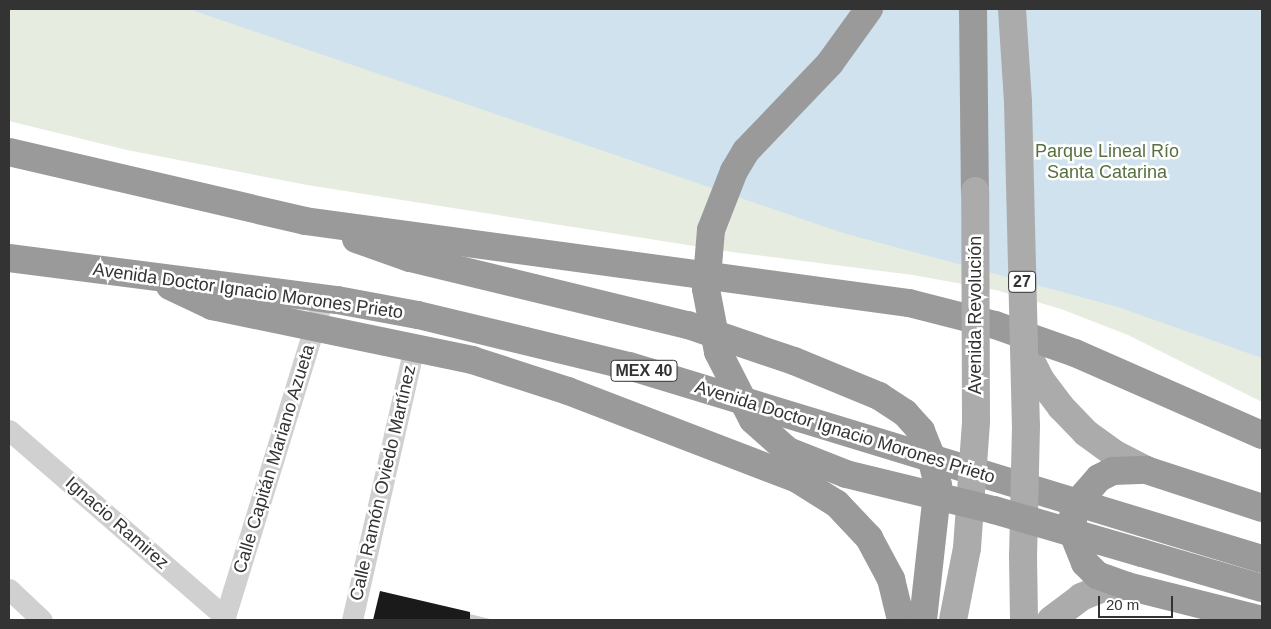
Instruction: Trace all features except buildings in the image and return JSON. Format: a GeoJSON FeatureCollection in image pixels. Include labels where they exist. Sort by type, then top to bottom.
{"type":"FeatureCollection","features":[{"type":"Feature","properties":{"kind":"highway"},"geometry":{"type":"LineString","coordinates":[[869,9],[830,63],[746,151],[718,208],[708,250],[706,289],[718,352],[732,384],[753,420],[788,451],[846,474],[994,510],[1262,588]]}},
{"type":"Feature","properties":{"kind":"highway"},"geometry":{"type":"LineString","coordinates":[[972,9],[975,191]]}},
{"type":"Feature","properties":{"kind":"highway"},"geometry":{"type":"LineString","coordinates":[[9,152],[305,221],[909,304],[995,325],[1075,353],[1262,435]]}},
{"type":"Feature","properties":{"kind":"highway"},"geometry":{"type":"LineString","coordinates":[[305,221],[410,258],[688,325],[794,361],[879,396],[905,413],[921,431],[930,452],[938,485],[923,620]]}},
{"type":"Feature","properties":{"kind":"highway","name":"Avenida Doctor Ignacio Morones Prieto"},"geometry":{"type":"LineString","coordinates":[[9,258],[323,298],[418,315],[630,366],[1262,559]]}},
{"type":"Feature","properties":{"kind":"highway"},"geometry":{"type":"LineString","coordinates":[[149,275],[212,306],[315,325],[472,360],[568,391],[797,479],[818,490],[848,515],[869,538],[891,580],[901,620]]}},
{"type":"Feature","properties":{"kind":"highway"},"geometry":{"type":"LineString","coordinates":[[1262,508],[1146,470],[1113,471],[1099,478],[1086,488],[1073,517],[1077,549],[1085,563],[1097,575],[1127,586],[1262,620]]}},
{"type":"Feature","properties":{"kind":"main road","name":"Avenida Revolución"},"geometry":{"type":"LineString","coordinates":[[953,620],[967,548],[976,422],[975,191],[961,9]]}},
{"type":"Feature","properties":{"kind":"main road","name":"27"},"geometry":{"type":"LineString","coordinates":[[1012,9],[1018,102],[1026,426],[1023,555],[1024,620]]}},
{"type":"Feature","properties":{"kind":"main road"},"geometry":{"type":"LineString","coordinates":[[1024,348],[1040,379],[1080,426],[1115,454],[1146,470]]}},
{"type":"Feature","properties":{"kind":"main road"},"geometry":{"type":"LineString","coordinates":[[1051,620],[1081,597],[1103,588],[1127,586]]}},
{"type":"Feature","properties":{"kind":"street","name":"Calle Capitán Mariano Azueta"},"geometry":{"type":"LineString","coordinates":[[224,619],[323,298]]}},
{"type":"Feature","properties":{"kind":"street","name":"Calle Ramón Oviedo Martínez"},"geometry":{"type":"LineString","coordinates":[[352,620],[414,346]]}},
{"type":"Feature","properties":{"kind":"street","name":"Ignacio Ramirez"},"geometry":{"type":"LineString","coordinates":[[9,430],[224,619]]}},
{"type":"Feature","properties":{"kind":"street"},"geometry":{"type":"LineString","coordinates":[[9,589],[42,620]]}},
{"type":"Feature","properties":{"kind":"green space","name":"Parque Lineal Río Santa Catarina"},"geometry":{"type":"Polygon","coordinates":[[[9,9],[1262,9],[1262,402],[1128,335],[1061,309],[996,290],[913,275],[732,252],[307,185],[127,150],[9,121],[9,9]]]}},
{"type":"Feature","properties":{"kind":"water","name":"Parque Lineal Río Santa Catarina"},"geometry":{"type":"Polygon","coordinates":[[[189,9],[1262,9],[1262,358],[1118,307],[843,233],[189,9]]]}}]}
